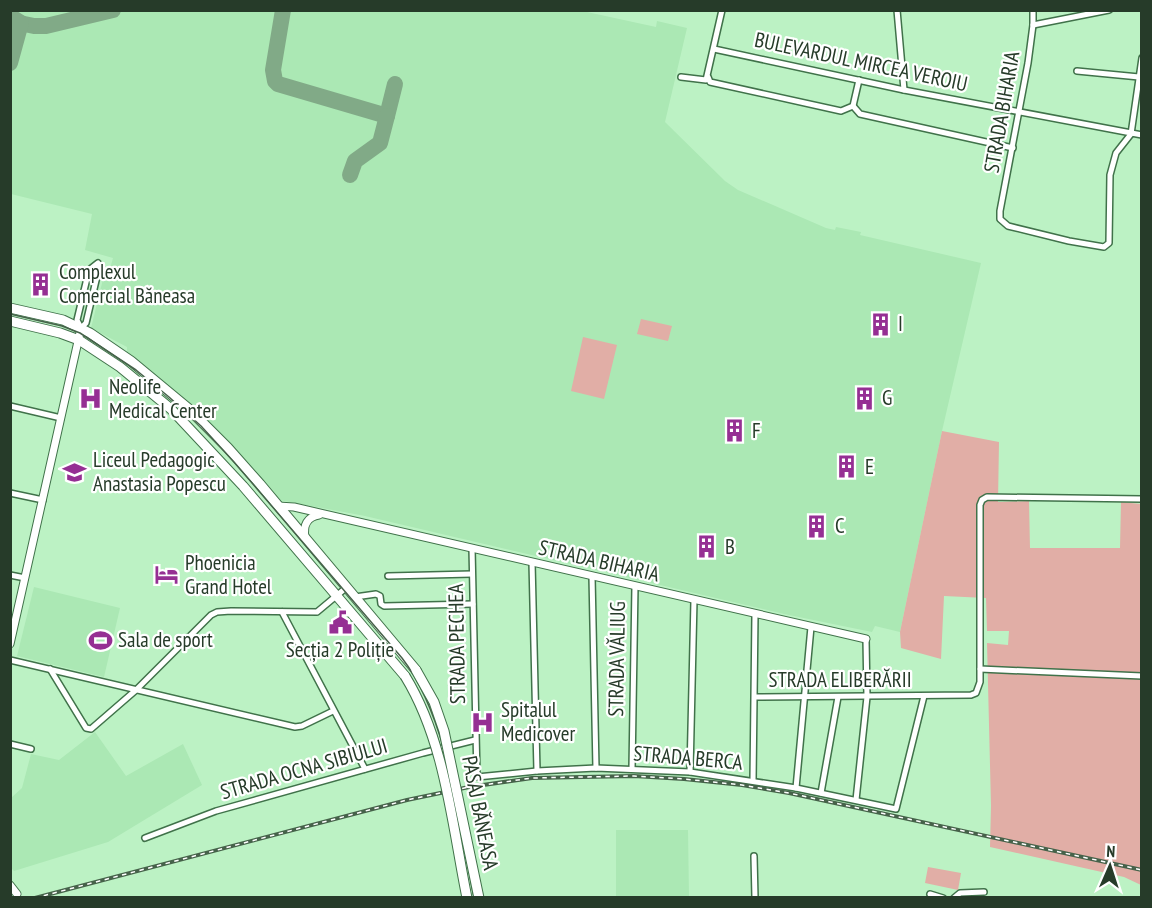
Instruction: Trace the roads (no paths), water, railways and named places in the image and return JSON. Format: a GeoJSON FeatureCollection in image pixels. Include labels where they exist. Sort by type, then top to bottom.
{"type":"FeatureCollection","features":[{"type":"Feature","properties":{"kind":"main road","name":"PASAJ BĂNEASA"},"geometry":{"type":"LineString","coordinates":[[10,308],[63,320],[81,328],[131,361],[189,409],[228,448],[416,670],[430,693],[444,731],[479,897]]}},
{"type":"Feature","properties":{"kind":"main road","name":"PASAJ BĂNEASA"},"geometry":{"type":"LineString","coordinates":[[10,321],[79,340],[120,367],[180,416],[405,676],[421,705],[432,734],[444,781],[467,897]]}},
{"type":"Feature","properties":{"kind":"street"},"geometry":{"type":"LineString","coordinates":[[681,77],[704,81],[708,77],[722,10]]}},
{"type":"Feature","properties":{"kind":"street"},"geometry":{"type":"LineString","coordinates":[[897,10],[904,90]]}},
{"type":"Feature","properties":{"kind":"street","name":"STRADA BIHARIA"},"geometry":{"type":"LineString","coordinates":[[1033,10],[1033,25],[1020,111],[1000,219],[1008,226],[1069,242],[1104,247],[1109,243],[1112,162],[1131,134]]}},
{"type":"Feature","properties":{"kind":"street"},"geometry":{"type":"LineString","coordinates":[[1033,25],[1109,10]]}},
{"type":"Feature","properties":{"kind":"street","name":"BULEVARDUL MIRCEA VEROIU"},"geometry":{"type":"LineString","coordinates":[[714,49],[904,90],[1142,135]]}},
{"type":"Feature","properties":{"kind":"street"},"geometry":{"type":"LineString","coordinates":[[1131,134],[1142,58]]}},
{"type":"Feature","properties":{"kind":"street"},"geometry":{"type":"LineString","coordinates":[[1077,71],[1139,77]]}},
{"type":"Feature","properties":{"kind":"street"},"geometry":{"type":"LineString","coordinates":[[708,77],[710,82],[841,111],[854,106]]}},
{"type":"Feature","properties":{"kind":"street"},"geometry":{"type":"LineString","coordinates":[[859,80],[854,106],[860,114],[1013,148]]}},
{"type":"Feature","properties":{"kind":"street"},"geometry":{"type":"LineString","coordinates":[[10,644],[79,340],[81,328],[77,320],[89,270],[98,263],[86,324],[81,328]]}},
{"type":"Feature","properties":{"kind":"street"},"geometry":{"type":"LineString","coordinates":[[10,406],[62,417]]}},
{"type":"Feature","properties":{"kind":"street"},"geometry":{"type":"LineString","coordinates":[[10,493],[43,500]]}},
{"type":"Feature","properties":{"kind":"street"},"geometry":{"type":"LineString","coordinates":[[1142,500],[987,497],[982,500],[979,515],[980,669],[1142,676]]}},
{"type":"Feature","properties":{"kind":"street","name":"STRADA BIHARIA"},"geometry":{"type":"LineString","coordinates":[[278,506],[325,514],[866,639]]}},
{"type":"Feature","properties":{"kind":"street"},"geometry":{"type":"LineString","coordinates":[[306,539],[304,529],[308,520],[325,514]]}},
{"type":"Feature","properties":{"kind":"street","name":"STRADA PECHEA"},"geometry":{"type":"LineString","coordinates":[[472,548],[476,775]]}},
{"type":"Feature","properties":{"kind":"street"},"geometry":{"type":"LineString","coordinates":[[532,562],[537,771]]}},
{"type":"Feature","properties":{"kind":"street"},"geometry":{"type":"LineString","coordinates":[[388,576],[472,574]]}},
{"type":"Feature","properties":{"kind":"street"},"geometry":{"type":"LineString","coordinates":[[10,575],[25,578]]}},
{"type":"Feature","properties":{"kind":"street"},"geometry":{"type":"LineString","coordinates":[[592,576],[596,768]]}},
{"type":"Feature","properties":{"kind":"street","name":"STRADA VĂLIUG"},"geometry":{"type":"LineString","coordinates":[[632,769],[635,586]]}},
{"type":"Feature","properties":{"kind":"street"},"geometry":{"type":"LineString","coordinates":[[50,669],[88,730],[136,690],[211,615],[231,611],[317,612],[347,587]]}},
{"type":"Feature","properties":{"kind":"street"},"geometry":{"type":"LineString","coordinates":[[355,597],[376,594],[380,596],[384,606],[473,604]]}},
{"type":"Feature","properties":{"kind":"street"},"geometry":{"type":"LineString","coordinates":[[690,772],[694,600]]}},
{"type":"Feature","properties":{"kind":"street"},"geometry":{"type":"LineString","coordinates":[[282,612],[365,769]]}},
{"type":"Feature","properties":{"kind":"street"},"geometry":{"type":"LineString","coordinates":[[753,781],[755,614]]}},
{"type":"Feature","properties":{"kind":"street"},"geometry":{"type":"LineString","coordinates":[[796,788],[811,627]]}},
{"type":"Feature","properties":{"kind":"street"},"geometry":{"type":"LineString","coordinates":[[856,800],[867,697],[866,639]]}},
{"type":"Feature","properties":{"kind":"street"},"geometry":{"type":"LineString","coordinates":[[10,660],[296,727],[333,711]]}},
{"type":"Feature","properties":{"kind":"street","name":"STRADA ELIBERĂRII"},"geometry":{"type":"LineString","coordinates":[[755,697],[971,695],[979,688],[980,669]]}},
{"type":"Feature","properties":{"kind":"street","name":"STRADA BERCA"},"geometry":{"type":"LineString","coordinates":[[476,775],[480,777],[596,768],[690,772],[796,788],[896,809],[924,696]]}},
{"type":"Feature","properties":{"kind":"street"},"geometry":{"type":"LineString","coordinates":[[821,793],[838,697]]}},
{"type":"Feature","properties":{"kind":"street","name":"STRADA OCNA SIBIULUI"},"geometry":{"type":"LineString","coordinates":[[145,838],[216,811],[475,740]]}},
{"type":"Feature","properties":{"kind":"street"},"geometry":{"type":"LineString","coordinates":[[10,744],[31,749]]}},
{"type":"Feature","properties":{"kind":"street"},"geometry":{"type":"LineString","coordinates":[[754,856],[755,897]]}},
{"type":"Feature","properties":{"kind":"street"},"geometry":{"type":"LineString","coordinates":[[10,885],[17,894]]}},
{"type":"Feature","properties":{"kind":"street"},"geometry":{"type":"LineString","coordinates":[[954,897],[960,893],[984,892]]}},
{"type":"Feature","properties":{"kind":"street"},"geometry":{"type":"LineString","coordinates":[[930,894],[943,897]]}},
{"type":"Feature","properties":{"kind":"tram line"},"geometry":{"type":"LineString","coordinates":[[10,314],[62,326],[80,333],[136,370],[169,397],[201,426],[234,462],[402,658],[418,683],[441,741],[457,805],[474,898]]}},
{"type":"Feature","properties":{"kind":"railway"},"geometry":{"type":"LineString","coordinates":[[35,898],[407,800],[469,787],[532,778],[634,776],[742,785],[789,793],[1142,870]]}},
{"type":"Feature","properties":{"kind":"place","name":"Complexul Comercial Băneasa"},"geometry":{"type":"Point","coordinates":[41,284]}},
{"type":"Feature","properties":{"kind":"place","name":"I"},"geometry":{"type":"Point","coordinates":[880,324]}},
{"type":"Feature","properties":{"kind":"place","name":"G"},"geometry":{"type":"Point","coordinates":[864,398]}},
{"type":"Feature","properties":{"kind":"place","name":"Neolife Medical Center"},"geometry":{"type":"Point","coordinates":[91,399]}},
{"type":"Feature","properties":{"kind":"place","name":"F"},"geometry":{"type":"Point","coordinates":[734,431]}},
{"type":"Feature","properties":{"kind":"place","name":"E"},"geometry":{"type":"Point","coordinates":[847,467]}},
{"type":"Feature","properties":{"kind":"place","name":"Liceul Pedagogic Anastasia Popescu"},"geometry":{"type":"Point","coordinates":[75,472]}},
{"type":"Feature","properties":{"kind":"place","name":"C"},"geometry":{"type":"Point","coordinates":[817,526]}},
{"type":"Feature","properties":{"kind":"place","name":"B"},"geometry":{"type":"Point","coordinates":[707,547]}},
{"type":"Feature","properties":{"kind":"place","name":"Phoenicia Grand Hotel"},"geometry":{"type":"Point","coordinates":[167,575]}},
{"type":"Feature","properties":{"kind":"place","name":"Secția 2 Poliție"},"geometry":{"type":"Point","coordinates":[340,622]}},
{"type":"Feature","properties":{"kind":"place","name":"Sala de sport"},"geometry":{"type":"Point","coordinates":[100,640]}},
{"type":"Feature","properties":{"kind":"place","name":"Spitalul Medicover"},"geometry":{"type":"Point","coordinates":[483,722]}}]}
